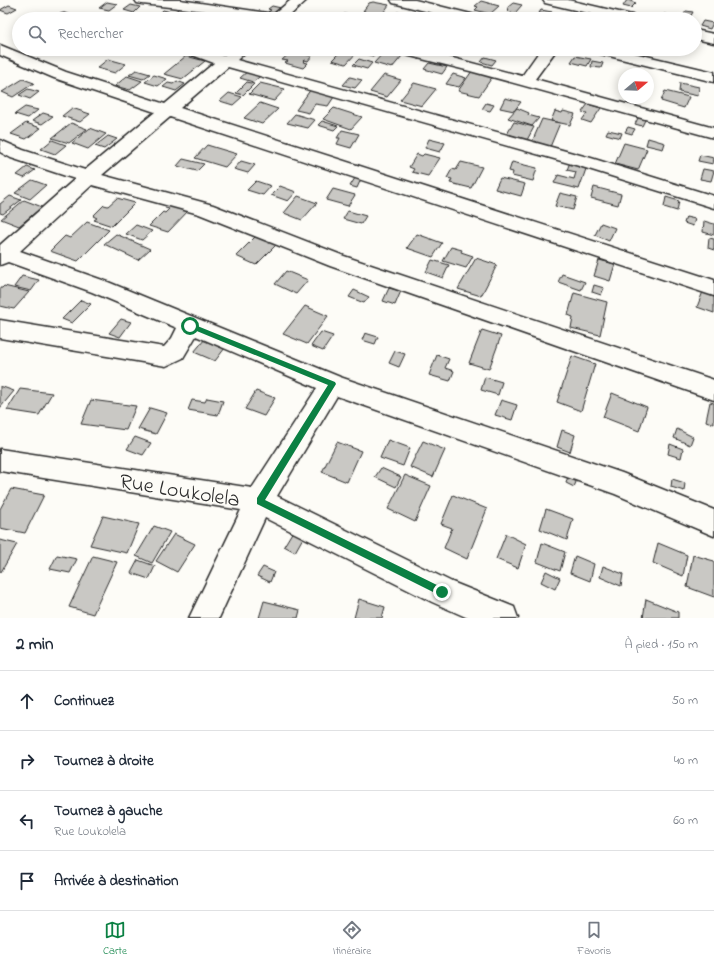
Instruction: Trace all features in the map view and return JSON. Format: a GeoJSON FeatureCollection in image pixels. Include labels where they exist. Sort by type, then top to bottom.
{"type":"FeatureCollection","features":[{"type":"Feature","properties":{"kind":"street"},"geometry":{"type":"LineString","coordinates":[[142,0],[236,12]]}},
{"type":"Feature","properties":{"kind":"street"},"geometry":{"type":"LineString","coordinates":[[285,12],[300,0]]}},
{"type":"Feature","properties":{"kind":"street"},"geometry":{"type":"LineString","coordinates":[[398,0],[446,12]]}},
{"type":"Feature","properties":{"kind":"street"},"geometry":{"type":"LineString","coordinates":[[550,0],[584,4],[609,12]]}},
{"type":"Feature","properties":{"kind":"street"},"geometry":{"type":"LineString","coordinates":[[702,36],[714,39]]}},
{"type":"Feature","properties":{"kind":"street"},"geometry":{"type":"LineString","coordinates":[[0,50],[12,55]]}},
{"type":"Feature","properties":{"kind":"street"},"geometry":{"type":"LineString","coordinates":[[14,56],[60,75],[714,288]]}},
{"type":"Feature","properties":{"kind":"street"},"geometry":{"type":"LineString","coordinates":[[209,56],[585,162],[714,202]]}},
{"type":"Feature","properties":{"kind":"street"},"geometry":{"type":"LineString","coordinates":[[2,254],[167,110],[233,56]]}},
{"type":"Feature","properties":{"kind":"street"},"geometry":{"type":"LineString","coordinates":[[427,56],[526,81],[714,133]]}},
{"type":"Feature","properties":{"kind":"street"},"geometry":{"type":"LineString","coordinates":[[526,81],[544,56]]}},
{"type":"Feature","properties":{"kind":"street"},"geometry":{"type":"LineString","coordinates":[[627,56],[714,77]]}},
{"type":"Feature","properties":{"kind":"street"},"geometry":{"type":"LineString","coordinates":[[0,146],[17,154],[89,178],[206,209],[337,261],[714,390]]}},
{"type":"Feature","properties":{"kind":"street"},"geometry":{"type":"LineString","coordinates":[[2,254],[100,287],[190,326],[332,384],[622,484],[714,523]]}},
{"type":"Feature","properties":{"kind":"street"},"geometry":{"type":"LineString","coordinates":[[0,329],[166,357],[172,355],[176,351],[190,326]]}},
{"type":"Feature","properties":{"kind":"street"},"geometry":{"type":"LineString","coordinates":[[204,618],[260,501],[332,384]]}},
{"type":"Feature","properties":{"kind":"street","name":"Rue Loukolela"},"geometry":{"type":"LineString","coordinates":[[0,460],[260,501],[442,592],[503,618]]}},
{"type":"Feature","properties":{"kind":"building"},"geometry":{"type":"Polygon","coordinates":[[[627,0],[636,3],[631,8],[623,6],[627,0]]]}},
{"type":"Feature","properties":{"kind":"building"},"geometry":{"type":"Polygon","coordinates":[[[481,1],[499,6],[492,12],[482,12],[475,10],[478,7],[475,6],[481,1]]]}},
{"type":"Feature","properties":{"kind":"building"},"geometry":{"type":"Polygon","coordinates":[[[107,2],[117,4],[109,10],[99,8],[107,2]]]}},
{"type":"Feature","properties":{"kind":"building"},"geometry":{"type":"Polygon","coordinates":[[[373,2],[389,5],[384,12],[364,12],[365,11],[363,11],[369,3],[373,2]]]}},
{"type":"Feature","properties":{"kind":"building"},"geometry":{"type":"Polygon","coordinates":[[[513,3],[522,5],[516,12],[507,11],[509,9],[507,8],[513,3]]]}},
{"type":"Feature","properties":{"kind":"building"},"geometry":{"type":"Polygon","coordinates":[[[9,5],[17,8],[8,13],[0,10],[9,5]]]}},
{"type":"Feature","properties":{"kind":"building"},"geometry":{"type":"Polygon","coordinates":[[[131,5],[140,7],[135,12],[124,10],[131,5]]]}},
{"type":"Feature","properties":{"kind":"building"},"geometry":{"type":"Polygon","coordinates":[[[272,6],[281,8],[276,12],[268,12],[271,10],[268,9],[272,6]]]}},
{"type":"Feature","properties":{"kind":"building"},"geometry":{"type":"Polygon","coordinates":[[[179,8],[192,11],[191,12],[175,12],[179,8]]]}},
{"type":"Feature","properties":{"kind":"building"},"geometry":{"type":"Polygon","coordinates":[[[541,10],[552,12],[540,12],[541,10]]]}},
{"type":"Feature","properties":{"kind":"building"},"geometry":{"type":"Polygon","coordinates":[[[703,21],[713,23],[710,29],[702,27],[703,21]]]}},
{"type":"Feature","properties":{"kind":"building"},"geometry":{"type":"Polygon","coordinates":[[[186,56],[205,61],[183,79],[164,74],[186,56]]]}},
{"type":"Feature","properties":{"kind":"building"},"geometry":{"type":"Polygon","coordinates":[[[286,56],[312,56],[308,61],[305,60],[303,62],[308,63],[303,68],[285,63],[288,61],[282,60],[286,56]]]}},
{"type":"Feature","properties":{"kind":"building"},"geometry":{"type":"Polygon","coordinates":[[[336,56],[353,56],[346,64],[332,60],[336,56]]]}},
{"type":"Feature","properties":{"kind":"building"},"geometry":{"type":"Polygon","coordinates":[[[380,56],[402,56],[392,68],[374,63],[380,56]]]}},
{"type":"Feature","properties":{"kind":"building"},"geometry":{"type":"Polygon","coordinates":[[[575,56],[591,59],[587,66],[571,62],[575,56]]]}},
{"type":"Feature","properties":{"kind":"building"},"geometry":{"type":"Polygon","coordinates":[[[485,57],[496,60],[492,65],[481,62],[485,57]]]}},
{"type":"Feature","properties":{"kind":"building"},"geometry":{"type":"Polygon","coordinates":[[[108,59],[126,64],[115,73],[97,68],[108,59]]]}},
{"type":"Feature","properties":{"kind":"building"},"geometry":{"type":"Polygon","coordinates":[[[359,59],[372,63],[367,69],[353,65],[359,59]]]}},
{"type":"Feature","properties":{"kind":"building"},"geometry":{"type":"Polygon","coordinates":[[[592,61],[603,63],[601,68],[591,67],[592,61]]]}},
{"type":"Feature","properties":{"kind":"building"},"geometry":{"type":"Polygon","coordinates":[[[429,63],[447,67],[442,74],[424,69],[429,63]]]}},
{"type":"Feature","properties":{"kind":"building"},"geometry":{"type":"Polygon","coordinates":[[[136,70],[150,74],[143,79],[129,75],[136,70]]]}},
{"type":"Feature","properties":{"kind":"building"},"geometry":{"type":"Polygon","coordinates":[[[249,70],[263,74],[253,82],[240,78],[249,70]]]}},
{"type":"Feature","properties":{"kind":"building"},"geometry":{"type":"Polygon","coordinates":[[[472,71],[493,76],[479,96],[458,91],[472,71]]]}},
{"type":"Feature","properties":{"kind":"building"},"geometry":{"type":"Polygon","coordinates":[[[453,74],[466,78],[459,87],[446,84],[453,74]]]}},
{"type":"Feature","properties":{"kind":"building"},"geometry":{"type":"Polygon","coordinates":[[[154,75],[167,79],[158,86],[145,82],[154,75]]]}},
{"type":"Feature","properties":{"kind":"building"},"geometry":{"type":"Polygon","coordinates":[[[384,75],[401,80],[387,97],[370,92],[384,75]]]}},
{"type":"Feature","properties":{"kind":"building"},"geometry":{"type":"Polygon","coordinates":[[[127,76],[142,81],[130,90],[115,86],[127,76]]]}},
{"type":"Feature","properties":{"kind":"building"},"geometry":{"type":"Polygon","coordinates":[[[350,77],[362,80],[355,88],[343,85],[350,77]]]}},
{"type":"Feature","properties":{"kind":"building"},"geometry":{"type":"Polygon","coordinates":[[[23,79],[34,83],[13,97],[2,92],[23,79]]]}},
{"type":"Feature","properties":{"kind":"building"},"geometry":{"type":"Polygon","coordinates":[[[177,81],[185,84],[176,91],[163,87],[168,83],[173,84],[177,81]]]}},
{"type":"Feature","properties":{"kind":"building"},"geometry":{"type":"Polygon","coordinates":[[[247,82],[254,84],[243,95],[236,93],[247,82]]]}},
{"type":"Feature","properties":{"kind":"building"},"geometry":{"type":"Polygon","coordinates":[[[260,83],[285,89],[274,101],[249,94],[260,83]]]}},
{"type":"Feature","properties":{"kind":"building"},"geometry":{"type":"Polygon","coordinates":[[[414,83],[436,89],[422,106],[400,100],[414,83]]]}},
{"type":"Feature","properties":{"kind":"building"},"geometry":{"type":"Polygon","coordinates":[[[680,83],[699,87],[698,96],[679,92],[680,83]]]}},
{"type":"Feature","properties":{"kind":"building"},"geometry":{"type":"Polygon","coordinates":[[[28,89],[39,92],[30,99],[19,95],[28,89]]]}},
{"type":"Feature","properties":{"kind":"building"},"geometry":{"type":"Polygon","coordinates":[[[311,89],[336,94],[328,106],[315,104],[309,113],[296,110],[311,89]]]}},
{"type":"Feature","properties":{"kind":"building"},"geometry":{"type":"Polygon","coordinates":[[[665,91],[689,97],[684,108],[661,101],[665,91]]]}},
{"type":"Feature","properties":{"kind":"building"},"geometry":{"type":"Polygon","coordinates":[[[229,93],[242,97],[233,105],[220,101],[229,93]]]}},
{"type":"Feature","properties":{"kind":"building"},"geometry":{"type":"Polygon","coordinates":[[[505,98],[521,102],[514,111],[500,108],[505,98]]]}},
{"type":"Feature","properties":{"kind":"building"},"geometry":{"type":"Polygon","coordinates":[[[260,103],[278,109],[262,124],[244,118],[260,103]]]}},
{"type":"Feature","properties":{"kind":"building"},"geometry":{"type":"Polygon","coordinates":[[[486,103],[494,105],[490,111],[482,109],[486,103]]]}},
{"type":"Feature","properties":{"kind":"building"},"geometry":{"type":"Polygon","coordinates":[[[588,104],[601,108],[591,123],[582,120],[587,113],[582,112],[588,104]]]}},
{"type":"Feature","properties":{"kind":"building"},"geometry":{"type":"Polygon","coordinates":[[[25,107],[38,110],[28,118],[15,114],[25,107]]]}},
{"type":"Feature","properties":{"kind":"building"},"geometry":{"type":"Polygon","coordinates":[[[72,108],[90,114],[80,122],[62,116],[72,108]]]}},
{"type":"Feature","properties":{"kind":"building"},"geometry":{"type":"Polygon","coordinates":[[[334,108],[362,117],[351,129],[323,119],[334,108]]]}},
{"type":"Feature","properties":{"kind":"building"},"geometry":{"type":"Polygon","coordinates":[[[517,108],[529,113],[528,115],[539,118],[532,126],[508,118],[517,108]]]}},
{"type":"Feature","properties":{"kind":"building"},"geometry":{"type":"Polygon","coordinates":[[[555,111],[575,114],[570,125],[551,121],[555,111]]]}},
{"type":"Feature","properties":{"kind":"building"},"geometry":{"type":"Polygon","coordinates":[[[43,113],[53,116],[42,124],[32,121],[43,113]]]}},
{"type":"Feature","properties":{"kind":"building"},"geometry":{"type":"Polygon","coordinates":[[[295,114],[315,120],[308,128],[287,123],[295,114]]]}},
{"type":"Feature","properties":{"kind":"building"},"geometry":{"type":"Polygon","coordinates":[[[639,116],[646,118],[642,126],[635,124],[639,116]]]}},
{"type":"Feature","properties":{"kind":"building"},"geometry":{"type":"Polygon","coordinates":[[[542,119],[560,123],[550,147],[532,142],[542,119]]]}},
{"type":"Feature","properties":{"kind":"building"},"geometry":{"type":"Polygon","coordinates":[[[322,121],[338,126],[334,130],[318,125],[322,121]]]}},
{"type":"Feature","properties":{"kind":"building"},"geometry":{"type":"Polygon","coordinates":[[[514,122],[534,127],[527,140],[507,134],[514,122]]]}},
{"type":"Feature","properties":{"kind":"building"},"geometry":{"type":"Polygon","coordinates":[[[26,123],[41,128],[26,139],[11,134],[26,123]]]}},
{"type":"Feature","properties":{"kind":"building"},"geometry":{"type":"Polygon","coordinates":[[[71,123],[87,129],[69,143],[52,138],[71,123]]]}},
{"type":"Feature","properties":{"kind":"building"},"geometry":{"type":"Polygon","coordinates":[[[628,127],[635,129],[632,134],[625,132],[628,127]]]}},
{"type":"Feature","properties":{"kind":"building"},"geometry":{"type":"Polygon","coordinates":[[[90,128],[106,134],[88,149],[72,143],[90,128]]]}},
{"type":"Feature","properties":{"kind":"building"},"geometry":{"type":"Polygon","coordinates":[[[342,130],[359,134],[351,148],[337,144],[340,138],[337,138],[342,130]]]}},
{"type":"Feature","properties":{"kind":"building"},"geometry":{"type":"Polygon","coordinates":[[[608,130],[622,133],[620,138],[606,134],[608,130]]]}},
{"type":"Feature","properties":{"kind":"building"},"geometry":{"type":"Polygon","coordinates":[[[108,136],[117,139],[104,149],[95,146],[108,136]]]}},
{"type":"Feature","properties":{"kind":"building"},"geometry":{"type":"Polygon","coordinates":[[[648,138],[665,143],[663,149],[646,145],[648,138]]]}},
{"type":"Feature","properties":{"kind":"building"},"geometry":{"type":"Polygon","coordinates":[[[429,139],[445,143],[440,152],[425,148],[429,139]]]}},
{"type":"Feature","properties":{"kind":"building"},"geometry":{"type":"Polygon","coordinates":[[[52,140],[66,145],[55,154],[41,149],[52,140]]]}},
{"type":"Feature","properties":{"kind":"building"},"geometry":{"type":"Polygon","coordinates":[[[624,143],[647,149],[638,170],[615,164],[624,143]]]}},
{"type":"Feature","properties":{"kind":"building"},"geometry":{"type":"Polygon","coordinates":[[[207,145],[237,154],[225,167],[195,158],[207,145]]]}},
{"type":"Feature","properties":{"kind":"building"},"geometry":{"type":"Polygon","coordinates":[[[417,154],[440,158],[428,176],[412,172],[414,169],[409,167],[417,154]]]}},
{"type":"Feature","properties":{"kind":"building"},"geometry":{"type":"Polygon","coordinates":[[[700,155],[714,158],[713,164],[698,161],[700,155]]]}},
{"type":"Feature","properties":{"kind":"building"},"geometry":{"type":"Polygon","coordinates":[[[183,159],[204,164],[197,171],[177,166],[183,159]]]}},
{"type":"Feature","properties":{"kind":"building"},"geometry":{"type":"Polygon","coordinates":[[[241,161],[255,165],[248,173],[234,169],[241,161]]]}},
{"type":"Feature","properties":{"kind":"building"},"geometry":{"type":"Polygon","coordinates":[[[461,162],[482,167],[471,188],[450,183],[452,179],[447,178],[452,169],[456,170],[461,162]]]}},
{"type":"Feature","properties":{"kind":"building"},"geometry":{"type":"Polygon","coordinates":[[[512,162],[537,168],[533,181],[512,176],[513,172],[509,171],[512,162]]]}},
{"type":"Feature","properties":{"kind":"building"},"geometry":{"type":"Polygon","coordinates":[[[570,162],[586,169],[579,189],[554,183],[558,175],[574,179],[576,172],[567,170],[570,162]]]}},
{"type":"Feature","properties":{"kind":"building"},"geometry":{"type":"Polygon","coordinates":[[[27,167],[35,170],[24,178],[17,175],[27,167]]]}},
{"type":"Feature","properties":{"kind":"building"},"geometry":{"type":"Polygon","coordinates":[[[703,169],[714,171],[711,181],[700,179],[703,169]]]}},
{"type":"Feature","properties":{"kind":"building"},"geometry":{"type":"Polygon","coordinates":[[[355,178],[361,179],[357,188],[350,186],[355,178]]]}},
{"type":"Feature","properties":{"kind":"building"},"geometry":{"type":"Polygon","coordinates":[[[500,178],[525,184],[521,196],[495,189],[500,178]]]}},
{"type":"Feature","properties":{"kind":"building"},"geometry":{"type":"Polygon","coordinates":[[[32,180],[46,185],[30,199],[15,193],[32,180]]]}},
{"type":"Feature","properties":{"kind":"building"},"geometry":{"type":"Polygon","coordinates":[[[256,181],[271,186],[263,195],[247,190],[256,181]]]}},
{"type":"Feature","properties":{"kind":"building"},"geometry":{"type":"Polygon","coordinates":[[[280,186],[296,192],[288,201],[271,195],[280,186]]]}},
{"type":"Feature","properties":{"kind":"building"},"geometry":{"type":"Polygon","coordinates":[[[594,187],[621,194],[618,205],[591,198],[594,187]]]}},
{"type":"Feature","properties":{"kind":"building"},"geometry":{"type":"Polygon","coordinates":[[[333,189],[355,195],[348,206],[326,200],[333,189]]]}},
{"type":"Feature","properties":{"kind":"building"},"geometry":{"type":"Polygon","coordinates":[[[560,193],[577,197],[573,210],[555,206],[560,193]]]}},
{"type":"Feature","properties":{"kind":"building"},"geometry":{"type":"Polygon","coordinates":[[[10,196],[21,200],[3,214],[0,213],[0,204],[10,196]]]}},
{"type":"Feature","properties":{"kind":"building"},"geometry":{"type":"Polygon","coordinates":[[[298,196],[317,203],[302,220],[284,213],[298,196]]]}},
{"type":"Feature","properties":{"kind":"building"},"geometry":{"type":"Polygon","coordinates":[[[666,197],[679,201],[677,211],[664,207],[666,197]]]}},
{"type":"Feature","properties":{"kind":"building"},"geometry":{"type":"Polygon","coordinates":[[[117,198],[135,203],[112,226],[94,220],[97,218],[93,216],[104,205],[108,206],[117,198]]]}},
{"type":"Feature","properties":{"kind":"building"},"geometry":{"type":"Polygon","coordinates":[[[24,200],[42,207],[19,226],[1,219],[24,200]]]}},
{"type":"Feature","properties":{"kind":"building"},"geometry":{"type":"Polygon","coordinates":[[[170,203],[190,209],[168,232],[149,226],[163,212],[165,213],[169,209],[165,208],[170,203]]]}},
{"type":"Feature","properties":{"kind":"building"},"geometry":{"type":"Polygon","coordinates":[[[348,211],[366,216],[361,224],[343,219],[348,211]]]}},
{"type":"Feature","properties":{"kind":"building"},"geometry":{"type":"Polygon","coordinates":[[[686,217],[695,219],[693,226],[684,223],[686,217]]]}},
{"type":"Feature","properties":{"kind":"building"},"geometry":{"type":"Polygon","coordinates":[[[704,221],[714,224],[714,235],[703,232],[704,221]]]}},
{"type":"Feature","properties":{"kind":"building"},"geometry":{"type":"Polygon","coordinates":[[[87,222],[109,230],[78,261],[50,251],[65,236],[70,238],[87,222]]]}},
{"type":"Feature","properties":{"kind":"building"},"geometry":{"type":"Polygon","coordinates":[[[601,223],[615,228],[609,241],[595,235],[601,223]]]}},
{"type":"Feature","properties":{"kind":"building"},"geometry":{"type":"Polygon","coordinates":[[[136,225],[152,231],[142,240],[126,234],[136,225]]]}},
{"type":"Feature","properties":{"kind":"building"},"geometry":{"type":"Polygon","coordinates":[[[116,234],[150,249],[138,260],[104,244],[116,234]]]}},
{"type":"Feature","properties":{"kind":"building"},"geometry":{"type":"Polygon","coordinates":[[[417,234],[442,243],[433,257],[407,248],[417,234]]]}},
{"type":"Feature","properties":{"kind":"building"},"geometry":{"type":"Polygon","coordinates":[[[257,235],[277,244],[256,265],[236,256],[257,235]]]}},
{"type":"Feature","properties":{"kind":"building"},"geometry":{"type":"Polygon","coordinates":[[[709,238],[714,239],[714,250],[708,248],[709,238]]]}},
{"type":"Feature","properties":{"kind":"building"},"geometry":{"type":"Polygon","coordinates":[[[451,247],[462,250],[461,252],[473,256],[466,268],[443,261],[451,247]]]}},
{"type":"Feature","properties":{"kind":"building"},"geometry":{"type":"Polygon","coordinates":[[[476,258],[497,265],[481,296],[458,289],[476,258]]]}},
{"type":"Feature","properties":{"kind":"building"},"geometry":{"type":"Polygon","coordinates":[[[432,260],[449,265],[443,278],[426,272],[432,260]]]}},
{"type":"Feature","properties":{"kind":"building"},"geometry":{"type":"Polygon","coordinates":[[[599,260],[615,264],[610,281],[594,276],[599,260]]]}},
{"type":"Feature","properties":{"kind":"building"},"geometry":{"type":"Polygon","coordinates":[[[286,271],[308,280],[296,294],[275,284],[286,271]]]}},
{"type":"Feature","properties":{"kind":"building"},"geometry":{"type":"Polygon","coordinates":[[[562,274],[585,282],[581,290],[558,282],[562,274]]]}},
{"type":"Feature","properties":{"kind":"building"},"geometry":{"type":"Polygon","coordinates":[[[22,276],[39,280],[31,291],[14,287],[22,276]]]}},
{"type":"Feature","properties":{"kind":"building"},"geometry":{"type":"Polygon","coordinates":[[[594,285],[604,288],[601,295],[592,292],[594,285]]]}},
{"type":"Feature","properties":{"kind":"building"},"geometry":{"type":"Polygon","coordinates":[[[4,286],[29,292],[14,309],[0,306],[0,288],[4,286]]]}},
{"type":"Feature","properties":{"kind":"building"},"geometry":{"type":"Polygon","coordinates":[[[389,288],[401,291],[395,305],[383,301],[389,288]]]}},
{"type":"Feature","properties":{"kind":"building"},"geometry":{"type":"Polygon","coordinates":[[[704,289],[714,292],[714,313],[697,307],[704,289]]]}},
{"type":"Feature","properties":{"kind":"building"},"geometry":{"type":"Polygon","coordinates":[[[354,290],[369,297],[364,303],[349,297],[354,290]]]}},
{"type":"Feature","properties":{"kind":"building"},"geometry":{"type":"Polygon","coordinates":[[[574,293],[607,302],[600,335],[571,328],[573,317],[568,315],[574,293]]]}},
{"type":"Feature","properties":{"kind":"building"},"geometry":{"type":"Polygon","coordinates":[[[81,300],[91,304],[72,323],[62,319],[81,300]]]}},
{"type":"Feature","properties":{"kind":"building"},"geometry":{"type":"Polygon","coordinates":[[[305,306],[328,316],[307,344],[283,334],[305,306]]]}},
{"type":"Feature","properties":{"kind":"building"},"geometry":{"type":"Polygon","coordinates":[[[121,319],[131,322],[120,337],[109,333],[121,319]]]}},
{"type":"Feature","properties":{"kind":"building"},"geometry":{"type":"Polygon","coordinates":[[[482,330],[501,336],[489,369],[469,363],[482,330]]]}},
{"type":"Feature","properties":{"kind":"building"},"geometry":{"type":"Polygon","coordinates":[[[321,332],[333,336],[323,351],[311,346],[321,332]]]}},
{"type":"Feature","properties":{"kind":"building"},"geometry":{"type":"Polygon","coordinates":[[[365,333],[378,337],[375,344],[362,340],[365,333]]]}},
{"type":"Feature","properties":{"kind":"building"},"geometry":{"type":"Polygon","coordinates":[[[205,339],[225,348],[215,361],[194,352],[205,339]]]}},
{"type":"Feature","properties":{"kind":"building"},"geometry":{"type":"Polygon","coordinates":[[[395,351],[405,354],[399,367],[389,363],[395,351]]]}},
{"type":"Feature","properties":{"kind":"building"},"geometry":{"type":"Polygon","coordinates":[[[437,355],[449,359],[445,368],[454,371],[450,381],[429,375],[437,355]]]}},
{"type":"Feature","properties":{"kind":"building"},"geometry":{"type":"Polygon","coordinates":[[[572,356],[595,364],[581,411],[557,402],[572,356]]]}},
{"type":"Feature","properties":{"kind":"building"},"geometry":{"type":"Polygon","coordinates":[[[485,377],[502,382],[498,395],[481,390],[485,377]]]}},
{"type":"Feature","properties":{"kind":"building"},"geometry":{"type":"Polygon","coordinates":[[[0,386],[14,391],[0,408],[0,386]]]}},
{"type":"Feature","properties":{"kind":"building"},"geometry":{"type":"Polygon","coordinates":[[[20,389],[52,393],[39,415],[7,410],[20,389]]]}},
{"type":"Feature","properties":{"kind":"building"},"geometry":{"type":"Polygon","coordinates":[[[256,391],[275,398],[264,416],[245,409],[256,391]]]}},
{"type":"Feature","properties":{"kind":"building"},"geometry":{"type":"Polygon","coordinates":[[[612,393],[647,407],[639,431],[603,417],[612,393]]]}},
{"type":"Feature","properties":{"kind":"building"},"geometry":{"type":"Polygon","coordinates":[[[207,398],[223,401],[218,415],[188,410],[192,400],[205,402],[207,398]]]}},
{"type":"Feature","properties":{"kind":"building"},"geometry":{"type":"Polygon","coordinates":[[[91,400],[136,406],[126,430],[81,424],[91,400]]]}},
{"type":"Feature","properties":{"kind":"building"},"geometry":{"type":"Polygon","coordinates":[[[501,400],[517,405],[512,420],[495,415],[501,400]]]}},
{"type":"Feature","properties":{"kind":"building"},"geometry":{"type":"Polygon","coordinates":[[[710,402],[714,403],[714,424],[706,421],[710,402]]]}},
{"type":"Feature","properties":{"kind":"building"},"geometry":{"type":"Polygon","coordinates":[[[150,408],[167,413],[156,434],[138,429],[150,408]]]}},
{"type":"Feature","properties":{"kind":"building"},"geometry":{"type":"Polygon","coordinates":[[[677,429],[693,437],[690,445],[674,438],[677,429]]]}},
{"type":"Feature","properties":{"kind":"building"},"geometry":{"type":"Polygon","coordinates":[[[562,430],[575,435],[570,452],[557,447],[562,430]]]}},
{"type":"Feature","properties":{"kind":"building"},"geometry":{"type":"Polygon","coordinates":[[[135,437],[151,443],[143,455],[127,449],[135,437]]]}},
{"type":"Feature","properties":{"kind":"building"},"geometry":{"type":"Polygon","coordinates":[[[388,440],[410,448],[403,466],[380,458],[388,440]]]}},
{"type":"Feature","properties":{"kind":"building"},"geometry":{"type":"Polygon","coordinates":[[[423,441],[445,450],[433,477],[410,467],[423,441]]]}},
{"type":"Feature","properties":{"kind":"building"},"geometry":{"type":"Polygon","coordinates":[[[337,442],[361,451],[347,482],[322,472],[337,442]]]}},
{"type":"Feature","properties":{"kind":"building"},"geometry":{"type":"Polygon","coordinates":[[[670,444],[683,449],[681,458],[668,454],[670,444]]]}},
{"type":"Feature","properties":{"kind":"building"},"geometry":{"type":"Polygon","coordinates":[[[381,468],[401,477],[396,487],[375,477],[381,468]]]}},
{"type":"Feature","properties":{"kind":"building"},"geometry":{"type":"Polygon","coordinates":[[[569,473],[578,477],[574,487],[566,483],[569,473]]]}},
{"type":"Feature","properties":{"kind":"building"},"geometry":{"type":"Polygon","coordinates":[[[405,475],[431,486],[415,522],[388,509],[405,475]]]}},
{"type":"Feature","properties":{"kind":"building"},"geometry":{"type":"Polygon","coordinates":[[[672,479],[685,483],[684,491],[671,487],[672,479]]]}},
{"type":"Feature","properties":{"kind":"building"},"geometry":{"type":"Polygon","coordinates":[[[11,489],[44,495],[25,533],[0,528],[0,509],[11,489]]]}},
{"type":"Feature","properties":{"kind":"building"},"geometry":{"type":"Polygon","coordinates":[[[453,495],[487,509],[467,559],[444,548],[452,528],[441,524],[453,495]]]}},
{"type":"Feature","properties":{"kind":"building"},"geometry":{"type":"Polygon","coordinates":[[[546,509],[573,519],[567,540],[540,529],[546,509]]]}},
{"type":"Feature","properties":{"kind":"building"},"geometry":{"type":"Polygon","coordinates":[[[103,516],[139,524],[127,553],[90,545],[103,516]]]}},
{"type":"Feature","properties":{"kind":"building"},"geometry":{"type":"Polygon","coordinates":[[[154,526],[170,532],[152,563],[136,556],[154,526]]]}},
{"type":"Feature","properties":{"kind":"building"},"geometry":{"type":"Polygon","coordinates":[[[293,531],[304,536],[295,552],[284,546],[293,531]]]}},
{"type":"Feature","properties":{"kind":"building"},"geometry":{"type":"Polygon","coordinates":[[[174,534],[195,544],[177,572],[156,561],[174,534]]]}},
{"type":"Feature","properties":{"kind":"building"},"geometry":{"type":"Polygon","coordinates":[[[506,534],[526,544],[518,568],[496,559],[506,534]]]}},
{"type":"Feature","properties":{"kind":"building"},"geometry":{"type":"Polygon","coordinates":[[[0,540],[17,544],[1,572],[0,572],[0,540]]]}},
{"type":"Feature","properties":{"kind":"building"},"geometry":{"type":"Polygon","coordinates":[[[542,543],[565,552],[560,571],[537,562],[542,543]]]}},
{"type":"Feature","properties":{"kind":"building"},"geometry":{"type":"Polygon","coordinates":[[[658,543],[687,555],[683,576],[653,563],[658,543]]]}},
{"type":"Feature","properties":{"kind":"building"},"geometry":{"type":"Polygon","coordinates":[[[57,555],[77,559],[70,573],[50,569],[57,555]]]}},
{"type":"Feature","properties":{"kind":"building"},"geometry":{"type":"Polygon","coordinates":[[[693,555],[714,561],[714,597],[687,587],[693,555]]]}},
{"type":"Feature","properties":{"kind":"building"},"geometry":{"type":"Polygon","coordinates":[[[93,556],[117,562],[93,614],[69,607],[93,556]]]}},
{"type":"Feature","properties":{"kind":"building"},"geometry":{"type":"Polygon","coordinates":[[[575,556],[594,564],[590,581],[570,573],[575,556]]]}},
{"type":"Feature","properties":{"kind":"building"},"geometry":{"type":"Polygon","coordinates":[[[138,560],[155,566],[149,579],[131,573],[138,560]]]}},
{"type":"Feature","properties":{"kind":"building"},"geometry":{"type":"Polygon","coordinates":[[[603,566],[623,574],[621,586],[600,577],[603,566]]]}},
{"type":"Feature","properties":{"kind":"building"},"geometry":{"type":"Polygon","coordinates":[[[263,567],[274,572],[270,582],[257,576],[263,567]]]}},
{"type":"Feature","properties":{"kind":"building"},"geometry":{"type":"Polygon","coordinates":[[[546,571],[560,578],[555,589],[541,582],[546,571]]]}},
{"type":"Feature","properties":{"kind":"building"},"geometry":{"type":"Polygon","coordinates":[[[359,599],[385,607],[382,618],[354,618],[359,599]]]}},
{"type":"Feature","properties":{"kind":"building"},"geometry":{"type":"Polygon","coordinates":[[[646,599],[678,612],[678,618],[643,618],[646,599]]]}},
{"type":"Feature","properties":{"kind":"building"},"geometry":{"type":"Polygon","coordinates":[[[264,601],[300,610],[298,618],[259,618],[264,601]]]}},
{"type":"Feature","properties":{"kind":"route"},"geometry":{"type":"LineString","coordinates":[[190,326],[332,384],[260,501],[442,592]]}}]}
